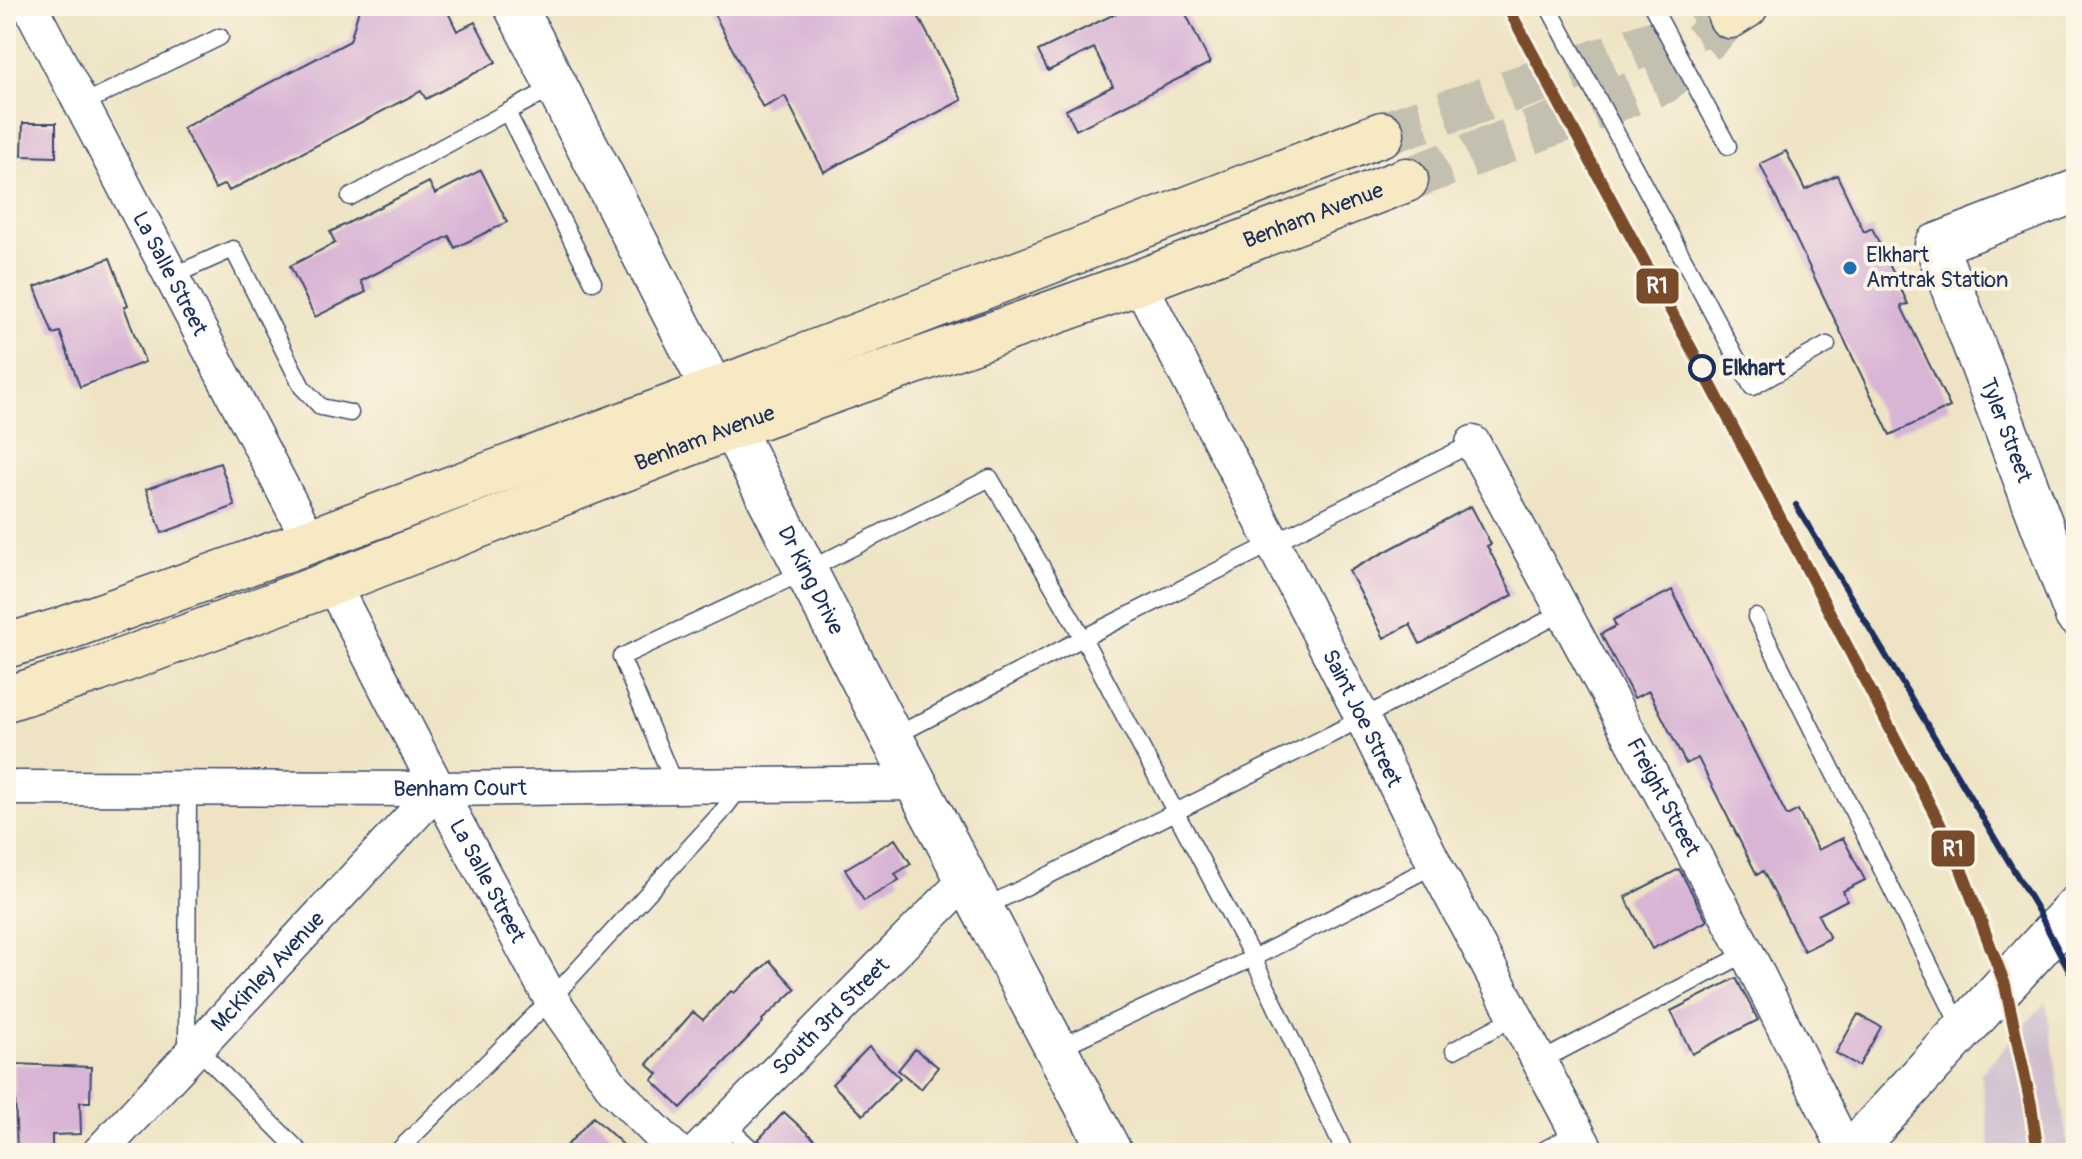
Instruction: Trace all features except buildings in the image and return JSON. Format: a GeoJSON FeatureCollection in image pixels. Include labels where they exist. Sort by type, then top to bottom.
{"type":"FeatureCollection","features":[{"type":"Feature","properties":{"kind":"main road","name":"Benham Avenue"},"geometry":{"type":"LineString","coordinates":[[6,699],[97,670],[332,583],[723,409],[1382,134]]}},
{"type":"Feature","properties":{"kind":"main road","name":"Benham Avenue"},"geometry":{"type":"LineString","coordinates":[[6,646],[64,629],[310,541],[723,409],[1139,282],[1406,180]]}},
{"type":"Feature","properties":{"kind":"street","name":"La Salle Street"},"geometry":{"type":"LineString","coordinates":[[30,6],[310,541]]}},
{"type":"Feature","properties":{"kind":"street","name":"Dr King Drive"},"geometry":{"type":"LineString","coordinates":[[521,8],[556,86],[915,783],[1111,1153]]}},
{"type":"Feature","properties":{"kind":"street","name":"Tyler Street"},"geometry":{"type":"LineString","coordinates":[[2076,191],[1936,245],[2076,615]]}},
{"type":"Feature","properties":{"kind":"street","name":"Saint Joe Street"},"geometry":{"type":"LineString","coordinates":[[1139,282],[1435,865],[1582,1143]]}},
{"type":"Feature","properties":{"kind":"street","name":"Freight Street"},"geometry":{"type":"LineString","coordinates":[[1473,443],[1747,953],[1848,1153]]}},
{"type":"Feature","properties":{"kind":"street","name":"La Salle Street"},"geometry":{"type":"LineString","coordinates":[[332,583],[551,999],[614,1089],[678,1153]]}},
{"type":"Feature","properties":{"kind":"street","name":"Benham Court"},"geometry":{"type":"LineString","coordinates":[[6,788],[438,789],[915,783]]}},
{"type":"Feature","properties":{"kind":"street","name":"McKinley Avenue"},"geometry":{"type":"LineString","coordinates":[[99,1153],[438,789]]}},
{"type":"Feature","properties":{"kind":"street","name":"South 3rd Street"},"geometry":{"type":"LineString","coordinates":[[696,1153],[975,893]]}},
{"type":"Feature","properties":{"kind":"street"},"geometry":{"type":"LineString","coordinates":[[1848,1153],[2076,907]]}},
{"type":"Feature","properties":{"kind":"lane"},"geometry":{"type":"LineString","coordinates":[[1548,6],[1752,387],[1827,345]]}},
{"type":"Feature","properties":{"kind":"lane"},"geometry":{"type":"LineString","coordinates":[[1652,6],[1728,146]]}},
{"type":"Feature","properties":{"kind":"lane"},"geometry":{"type":"LineString","coordinates":[[80,105],[220,37]]}},
{"type":"Feature","properties":{"kind":"lane"},"geometry":{"type":"LineString","coordinates":[[350,197],[556,86]]}},
{"type":"Feature","properties":{"kind":"lane"},"geometry":{"type":"LineString","coordinates":[[507,112],[593,282]]}},
{"type":"Feature","properties":{"kind":"lane"},"geometry":{"type":"LineString","coordinates":[[170,277],[233,249],[302,387],[321,407],[350,413]]}},
{"type":"Feature","properties":{"kind":"lane"},"geometry":{"type":"LineString","coordinates":[[892,738],[1083,638],[1473,443]]}},
{"type":"Feature","properties":{"kind":"lane"},"geometry":{"type":"LineString","coordinates":[[675,786],[621,657],[806,571],[990,478],[1083,638],[1253,958],[1345,1153]]}},
{"type":"Feature","properties":{"kind":"lane"},"geometry":{"type":"LineString","coordinates":[[975,893],[1174,812],[1563,612]]}},
{"type":"Feature","properties":{"kind":"lane"},"geometry":{"type":"LineString","coordinates":[[1756,617],[1963,1031]]}},
{"type":"Feature","properties":{"kind":"lane"},"geometry":{"type":"LineString","coordinates":[[396,1153],[551,999],[721,813],[742,785]]}},
{"type":"Feature","properties":{"kind":"lane"},"geometry":{"type":"LineString","coordinates":[[188,789],[192,1053],[301,1153]]}},
{"type":"Feature","properties":{"kind":"lane"},"geometry":{"type":"LineString","coordinates":[[1057,1049],[1253,958],[1435,865]]}},
{"type":"Feature","properties":{"kind":"lane"},"geometry":{"type":"LineString","coordinates":[[1539,1062],[1747,953]]}},
{"type":"Feature","properties":{"kind":"lane"},"geometry":{"type":"LineString","coordinates":[[1454,1050],[1515,1017]]}},
{"type":"Feature","properties":{"kind":"lane"},"geometry":{"type":"LineString","coordinates":[[725,1124],[756,1153]]}},
{"type":"Feature","properties":{"kind":"lane"},"geometry":{"type":"LineString","coordinates":[[1538,1153],[1582,1143]]}},
{"type":"Feature","properties":{"kind":"shaded area"},"geometry":{"type":"Polygon","coordinates":[[[2046,1002],[2069,1153],[1991,1153],[1981,1073],[2046,1002]]]}},
{"type":"Feature","properties":{"kind":"tunnel"},"geometry":{"type":"LineString","coordinates":[[1406,180],[1663,82],[1730,16]]}},
{"type":"Feature","properties":{"kind":"tunnel"},"geometry":{"type":"LineString","coordinates":[[1382,134],[1717,21]]}},
{"type":"Feature","properties":{"kind":"railway"},"geometry":{"type":"LineString","coordinates":[[1796,505],[2037,909],[2076,984]]}},
{"type":"Feature","properties":{"kind":"transit line","name":"R1"},"geometry":{"type":"LineString","coordinates":[[1507,6],[1713,389],[1955,853],[2005,985],[2038,1153]]}},
{"type":"Feature","properties":{"kind":"place","name":"Elkhart Amtrak Station"},"geometry":{"type":"Point","coordinates":[1850,268]}},
{"type":"Feature","properties":{"kind":"place","name":"Elkhart"},"geometry":{"type":"Point","coordinates":[1702,368]}}]}
